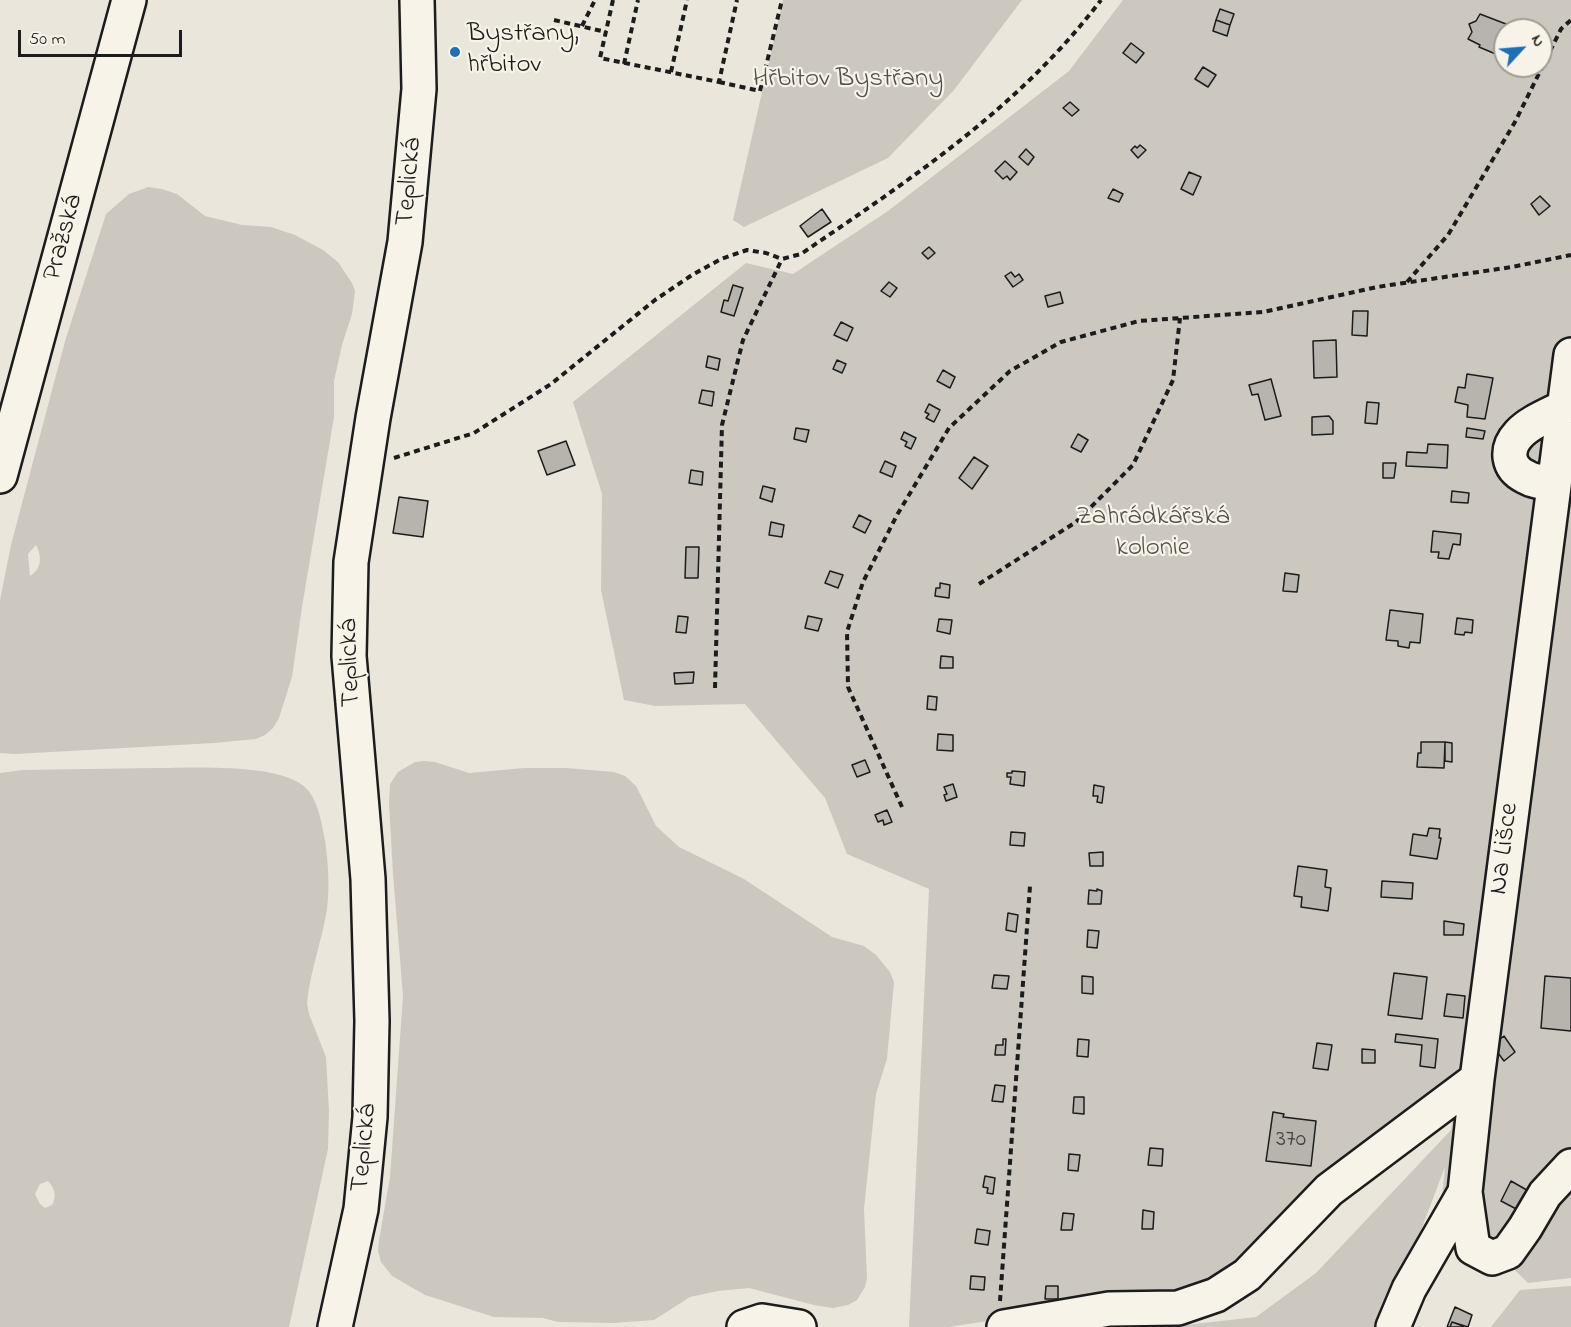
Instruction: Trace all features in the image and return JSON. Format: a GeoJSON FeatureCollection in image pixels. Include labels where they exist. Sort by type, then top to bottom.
{"type":"FeatureCollection","features":[{"type":"Feature","properties":{"kind":"street","name":"Pražská"},"geometry":{"type":"LineString","coordinates":[[0,476],[129,0]]}},
{"type":"Feature","properties":{"kind":"street","name":"Teplická"},"geometry":{"type":"LineString","coordinates":[[335,1327],[361,1209],[370,1118],[372,1021],[368,879],[349,656],[351,562],[366,462],[405,242],[419,89],[417,0]]}},
{"type":"Feature","properties":{"kind":"street","name":"Na Lišce"},"geometry":{"type":"LineString","coordinates":[[1393,1327],[1409,1289],[1465,1191],[1477,1079],[1571,355]]}},
{"type":"Feature","properties":{"kind":"street"},"geometry":{"type":"LineString","coordinates":[[1554,483],[1536,481],[1514,469],[1509,457],[1510,446],[1519,433],[1564,407]]}},
{"type":"Feature","properties":{"kind":"street"},"geometry":{"type":"LineString","coordinates":[[1002,1315],[1178,1308],[1216,1295],[1247,1275],[1329,1190],[1477,1079]]}},
{"type":"Feature","properties":{"kind":"street"},"geometry":{"type":"LineString","coordinates":[[1465,1191],[1473,1248],[1492,1258],[1508,1252],[1545,1194],[1571,1166]]}},
{"type":"Feature","properties":{"kind":"street"},"geometry":{"type":"LineString","coordinates":[[744,1327],[762,1321],[799,1327]]}},
{"type":"Feature","properties":{"kind":"path"},"geometry":{"type":"LineString","coordinates":[[582,26],[596,0]]}},
{"type":"Feature","properties":{"kind":"path"},"geometry":{"type":"LineString","coordinates":[[613,0],[600,58],[760,91],[782,0]]}},
{"type":"Feature","properties":{"kind":"path"},"geometry":{"type":"LineString","coordinates":[[624,64],[638,0]]}},
{"type":"Feature","properties":{"kind":"path"},"geometry":{"type":"LineString","coordinates":[[671,72],[687,0]]}},
{"type":"Feature","properties":{"kind":"path"},"geometry":{"type":"LineString","coordinates":[[719,82],[737,0]]}},
{"type":"Feature","properties":{"kind":"path"},"geometry":{"type":"LineString","coordinates":[[366,462],[394,458],[474,433],[550,384],[655,300],[692,274],[721,259],[747,250],[766,253],[782,259],[801,254],[928,167],[980,126],[1074,36],[1101,0]]}},
{"type":"Feature","properties":{"kind":"path"},"geometry":{"type":"LineString","coordinates":[[554,20],[606,32]]}},
{"type":"Feature","properties":{"kind":"path"},"geometry":{"type":"LineString","coordinates":[[1407,283],[1448,235],[1515,122],[1560,29],[1571,20]]}},
{"type":"Feature","properties":{"kind":"path"},"geometry":{"type":"LineString","coordinates":[[903,807],[848,687],[847,632],[863,582],[897,515],[949,428],[1010,371],[1061,342],[1138,321],[1263,312],[1407,283],[1512,267],[1571,255]]}},
{"type":"Feature","properties":{"kind":"path"},"geometry":{"type":"LineString","coordinates":[[715,688],[722,425],[743,340],[782,259]]}},
{"type":"Feature","properties":{"kind":"path"},"geometry":{"type":"LineString","coordinates":[[979,584],[1076,522],[1133,465],[1173,380],[1180,318]]}},
{"type":"Feature","properties":{"kind":"path"},"geometry":{"type":"LineString","coordinates":[[1002,1315],[1030,886]]}},
{"type":"Feature","properties":{"kind":"green space","name":"Hřbitov Bystřany"},"geometry":{"type":"Polygon","coordinates":[[[783,0],[1022,0],[954,90],[888,158],[744,227],[733,220],[783,0]]]}},
{"type":"Feature","properties":{"kind":"green space","name":"Zahrádkářská kolonie"},"geometry":{"type":"Polygon","coordinates":[[[1123,0],[1571,0],[1571,1278],[1528,1283],[1442,1198],[1445,1167],[1384,1327],[1168,1327],[1256,1317],[1316,1273],[1451,1130],[1457,1084],[1213,1284],[1173,1297],[948,1327],[909,1327],[929,889],[847,854],[825,798],[745,704],[655,706],[624,700],[601,590],[602,494],[573,402],[746,263],[793,274],[888,211],[1069,71],[1123,0]]]}},
{"type":"Feature","properties":{"kind":"green space"},"geometry":{"type":"Polygon","coordinates":[[[148,187],[162,189],[177,194],[205,216],[242,225],[271,227],[295,235],[323,250],[338,262],[355,291],[352,314],[334,381],[334,417],[292,677],[279,718],[273,728],[256,739],[15,754],[0,753],[0,600],[11,545],[66,338],[106,214],[129,194],[148,187]],[[36,545],[28,554],[30,576],[39,566],[36,545]]]}},
{"type":"Feature","properties":{"kind":"green space"},"geometry":{"type":"Polygon","coordinates":[[[415,762],[435,762],[469,773],[524,768],[567,768],[614,772],[625,776],[636,786],[656,826],[679,847],[744,879],[832,937],[864,946],[876,955],[890,972],[894,982],[887,1059],[876,1094],[864,1209],[867,1278],[865,1287],[857,1300],[848,1305],[833,1308],[749,1288],[690,1297],[654,1320],[614,1323],[558,1322],[543,1318],[494,1317],[425,1295],[392,1276],[381,1262],[378,1251],[390,1177],[403,996],[393,874],[390,784],[398,772],[415,762]]]}},
{"type":"Feature","properties":{"kind":"green space"},"geometry":{"type":"Polygon","coordinates":[[[235,768],[257,770],[295,780],[307,789],[314,800],[325,840],[328,892],[325,921],[307,1003],[326,1057],[329,1111],[328,1149],[289,1327],[0,1327],[0,773],[23,770],[235,768]],[[48,1181],[40,1184],[35,1194],[45,1208],[52,1205],[54,1199],[54,1190],[48,1181]]]}},
{"type":"Feature","properties":{"kind":"green space"},"geometry":{"type":"Polygon","coordinates":[[[1571,1286],[1571,1327],[1491,1327],[1520,1290],[1571,1286]]]}},
{"type":"Feature","properties":{"kind":"building"},"geometry":{"type":"Polygon","coordinates":[[[1220,9],[1234,14],[1230,25],[1216,20],[1220,9]]]}},
{"type":"Feature","properties":{"kind":"building"},"geometry":{"type":"Polygon","coordinates":[[[1480,14],[1493,19],[1493,53],[1468,39],[1472,32],[1469,24],[1476,21],[1480,14]]]}},
{"type":"Feature","properties":{"kind":"building"},"geometry":{"type":"Polygon","coordinates":[[[1216,20],[1230,25],[1227,36],[1213,31],[1216,20]]]}},
{"type":"Feature","properties":{"kind":"building"},"geometry":{"type":"Polygon","coordinates":[[[1131,43],[1144,53],[1136,63],[1123,53],[1131,43]]]}},
{"type":"Feature","properties":{"kind":"building"},"geometry":{"type":"Polygon","coordinates":[[[1203,67],[1216,75],[1208,87],[1195,79],[1203,67]]]}},
{"type":"Feature","properties":{"kind":"building"},"geometry":{"type":"Polygon","coordinates":[[[1070,102],[1079,110],[1072,116],[1063,108],[1070,102]]]}},
{"type":"Feature","properties":{"kind":"building"},"geometry":{"type":"Polygon","coordinates":[[[1140,145],[1146,150],[1138,158],[1131,150],[1140,145]]]}},
{"type":"Feature","properties":{"kind":"building"},"geometry":{"type":"Polygon","coordinates":[[[1026,149],[1034,157],[1028,165],[1019,157],[1026,149]]]}},
{"type":"Feature","properties":{"kind":"building"},"geometry":{"type":"Polygon","coordinates":[[[1005,161],[1017,172],[1010,180],[1007,176],[1003,179],[995,171],[1005,161]]]}},
{"type":"Feature","properties":{"kind":"building"},"geometry":{"type":"Polygon","coordinates":[[[1189,172],[1201,177],[1193,195],[1181,189],[1189,172]]]}},
{"type":"Feature","properties":{"kind":"building"},"geometry":{"type":"Polygon","coordinates":[[[1113,189],[1123,194],[1119,202],[1108,198],[1113,189]]]}},
{"type":"Feature","properties":{"kind":"building"},"geometry":{"type":"Polygon","coordinates":[[[1540,196],[1550,206],[1539,215],[1531,204],[1540,196]]]}},
{"type":"Feature","properties":{"kind":"building"},"geometry":{"type":"Polygon","coordinates":[[[822,209],[831,222],[808,237],[800,226],[822,209]]]}},
{"type":"Feature","properties":{"kind":"building"},"geometry":{"type":"Polygon","coordinates":[[[929,247],[935,253],[928,259],[922,253],[929,247]]]}},
{"type":"Feature","properties":{"kind":"building"},"geometry":{"type":"Polygon","coordinates":[[[1011,272],[1015,277],[1019,274],[1023,280],[1013,287],[1005,276],[1011,272]]]}},
{"type":"Feature","properties":{"kind":"building"},"geometry":{"type":"Polygon","coordinates":[[[889,282],[897,288],[890,297],[881,291],[889,282]]]}},
{"type":"Feature","properties":{"kind":"building"},"geometry":{"type":"Polygon","coordinates":[[[733,285],[743,288],[734,316],[721,312],[724,300],[728,301],[733,285]]]}},
{"type":"Feature","properties":{"kind":"building"},"geometry":{"type":"Polygon","coordinates":[[[1060,292],[1063,303],[1048,307],[1045,296],[1060,292]]]}},
{"type":"Feature","properties":{"kind":"building"},"geometry":{"type":"Polygon","coordinates":[[[1353,311],[1368,311],[1367,336],[1352,335],[1353,311]]]}},
{"type":"Feature","properties":{"kind":"building"},"geometry":{"type":"Polygon","coordinates":[[[841,322],[853,328],[847,341],[834,335],[841,322]]]}},
{"type":"Feature","properties":{"kind":"building"},"geometry":{"type":"Polygon","coordinates":[[[1336,340],[1337,377],[1314,378],[1313,341],[1336,340]]]}},
{"type":"Feature","properties":{"kind":"building"},"geometry":{"type":"Polygon","coordinates":[[[708,356],[720,359],[718,370],[706,367],[708,356]]]}},
{"type":"Feature","properties":{"kind":"building"},"geometry":{"type":"Polygon","coordinates":[[[837,360],[846,364],[842,373],[833,369],[837,360]]]}},
{"type":"Feature","properties":{"kind":"building"},"geometry":{"type":"Polygon","coordinates":[[[943,370],[955,377],[950,388],[937,381],[943,370]]]}},
{"type":"Feature","properties":{"kind":"building"},"geometry":{"type":"Polygon","coordinates":[[[1467,374],[1493,378],[1485,419],[1467,417],[1468,405],[1455,402],[1458,387],[1465,388],[1467,374]]]}},
{"type":"Feature","properties":{"kind":"building"},"geometry":{"type":"Polygon","coordinates":[[[1271,379],[1281,416],[1265,420],[1258,394],[1252,395],[1249,385],[1271,379]]]}},
{"type":"Feature","properties":{"kind":"building"},"geometry":{"type":"Polygon","coordinates":[[[702,390],[714,392],[712,406],[699,403],[702,390]]]}},
{"type":"Feature","properties":{"kind":"building"},"geometry":{"type":"Polygon","coordinates":[[[1367,402],[1379,403],[1377,424],[1365,423],[1367,402]]]}},
{"type":"Feature","properties":{"kind":"building"},"geometry":{"type":"Polygon","coordinates":[[[929,404],[940,410],[934,422],[926,418],[929,414],[925,412],[929,404]]]}},
{"type":"Feature","properties":{"kind":"building"},"geometry":{"type":"Polygon","coordinates":[[[1329,416],[1333,421],[1333,434],[1312,435],[1312,417],[1329,416]]]}},
{"type":"Feature","properties":{"kind":"building"},"geometry":{"type":"Polygon","coordinates":[[[796,428],[809,430],[806,442],[794,439],[796,428]]]}},
{"type":"Feature","properties":{"kind":"building"},"geometry":{"type":"Polygon","coordinates":[[[1467,428],[1485,431],[1483,439],[1466,437],[1467,428]]]}},
{"type":"Feature","properties":{"kind":"building"},"geometry":{"type":"Polygon","coordinates":[[[904,432],[916,438],[911,449],[905,446],[907,442],[901,439],[904,432]]]}},
{"type":"Feature","properties":{"kind":"building"},"geometry":{"type":"Polygon","coordinates":[[[1078,434],[1088,440],[1081,452],[1071,447],[1078,434]]]}},
{"type":"Feature","properties":{"kind":"building"},"geometry":{"type":"Polygon","coordinates":[[[566,441],[575,465],[547,475],[538,451],[566,441]]]}},
{"type":"Feature","properties":{"kind":"building"},"geometry":{"type":"Polygon","coordinates":[[[1428,444],[1448,445],[1447,468],[1406,466],[1407,452],[1427,453],[1428,444]]]}},
{"type":"Feature","properties":{"kind":"building"},"geometry":{"type":"Polygon","coordinates":[[[974,457],[988,466],[972,489],[959,478],[974,457]]]}},
{"type":"Feature","properties":{"kind":"building"},"geometry":{"type":"Polygon","coordinates":[[[885,461],[896,466],[892,477],[880,472],[885,461]]]}},
{"type":"Feature","properties":{"kind":"building"},"geometry":{"type":"Polygon","coordinates":[[[1383,463],[1396,463],[1394,478],[1383,478],[1383,463]]]}},
{"type":"Feature","properties":{"kind":"building"},"geometry":{"type":"Polygon","coordinates":[[[691,470],[703,472],[702,485],[689,483],[691,470]]]}},
{"type":"Feature","properties":{"kind":"building"},"geometry":{"type":"Polygon","coordinates":[[[763,486],[775,489],[772,502],[760,498],[763,486]]]}},
{"type":"Feature","properties":{"kind":"building"},"geometry":{"type":"Polygon","coordinates":[[[1452,491],[1469,493],[1468,503],[1451,502],[1452,491]]]}},
{"type":"Feature","properties":{"kind":"building"},"geometry":{"type":"Polygon","coordinates":[[[399,497],[428,501],[423,537],[393,533],[399,497]]]}},
{"type":"Feature","properties":{"kind":"building"},"geometry":{"type":"Polygon","coordinates":[[[859,515],[871,521],[865,533],[853,527],[859,515]]]}},
{"type":"Feature","properties":{"kind":"building"},"geometry":{"type":"Polygon","coordinates":[[[771,522],[784,525],[782,537],[769,535],[771,522]]]}},
{"type":"Feature","properties":{"kind":"building"},"geometry":{"type":"Polygon","coordinates":[[[1433,531],[1461,534],[1460,545],[1453,544],[1449,559],[1438,558],[1439,552],[1431,552],[1433,531]]]}},
{"type":"Feature","properties":{"kind":"building"},"geometry":{"type":"Polygon","coordinates":[[[686,547],[699,547],[698,578],[685,578],[686,547]]]}},
{"type":"Feature","properties":{"kind":"building"},"geometry":{"type":"Polygon","coordinates":[[[830,571],[843,575],[838,588],[825,583],[830,571]]]}},
{"type":"Feature","properties":{"kind":"building"},"geometry":{"type":"Polygon","coordinates":[[[1285,573],[1299,575],[1297,592],[1283,591],[1285,573]]]}},
{"type":"Feature","properties":{"kind":"building"},"geometry":{"type":"Polygon","coordinates":[[[940,583],[950,585],[949,598],[935,596],[936,588],[940,588],[940,583]]]}},
{"type":"Feature","properties":{"kind":"building"},"geometry":{"type":"Polygon","coordinates":[[[1390,610],[1423,614],[1420,643],[1410,642],[1409,648],[1398,646],[1398,641],[1386,640],[1390,610]]]}},
{"type":"Feature","properties":{"kind":"building"},"geometry":{"type":"Polygon","coordinates":[[[678,616],[688,617],[686,633],[676,632],[678,616]]]}},
{"type":"Feature","properties":{"kind":"building"},"geometry":{"type":"Polygon","coordinates":[[[808,616],[822,619],[818,631],[805,628],[808,616]]]}},
{"type":"Feature","properties":{"kind":"building"},"geometry":{"type":"Polygon","coordinates":[[[1457,618],[1473,620],[1472,633],[1455,634],[1457,618]]]}},
{"type":"Feature","properties":{"kind":"building"},"geometry":{"type":"Polygon","coordinates":[[[939,619],[952,620],[950,634],[937,631],[939,619]]]}},
{"type":"Feature","properties":{"kind":"building"},"geometry":{"type":"Polygon","coordinates":[[[941,656],[953,657],[953,668],[940,668],[941,656]]]}},
{"type":"Feature","properties":{"kind":"building"},"geometry":{"type":"Polygon","coordinates":[[[694,672],[693,683],[675,684],[674,673],[694,672]]]}},
{"type":"Feature","properties":{"kind":"building"},"geometry":{"type":"Polygon","coordinates":[[[928,696],[937,697],[936,710],[927,709],[928,696]]]}},
{"type":"Feature","properties":{"kind":"building"},"geometry":{"type":"Polygon","coordinates":[[[938,734],[953,735],[953,751],[937,750],[938,734]]]}},
{"type":"Feature","properties":{"kind":"building"},"geometry":{"type":"Polygon","coordinates":[[[1421,742],[1445,742],[1444,768],[1417,767],[1421,742]]]}},
{"type":"Feature","properties":{"kind":"building"},"geometry":{"type":"Polygon","coordinates":[[[1445,742],[1452,743],[1452,762],[1445,761],[1445,742]]]}},
{"type":"Feature","properties":{"kind":"building"},"geometry":{"type":"Polygon","coordinates":[[[865,760],[870,772],[857,777],[852,765],[865,760]]]}},
{"type":"Feature","properties":{"kind":"building"},"geometry":{"type":"Polygon","coordinates":[[[1012,771],[1025,772],[1024,786],[1010,784],[1011,777],[1007,777],[1007,773],[1012,773],[1012,771]]]}},
{"type":"Feature","properties":{"kind":"building"},"geometry":{"type":"Polygon","coordinates":[[[953,784],[957,797],[946,801],[944,795],[947,794],[944,787],[953,784]]]}},
{"type":"Feature","properties":{"kind":"building"},"geometry":{"type":"Polygon","coordinates":[[[1094,785],[1104,787],[1102,803],[1097,802],[1098,796],[1093,796],[1094,785]]]}},
{"type":"Feature","properties":{"kind":"building"},"geometry":{"type":"Polygon","coordinates":[[[887,810],[892,822],[884,825],[883,820],[878,822],[875,815],[887,810]]]}},
{"type":"Feature","properties":{"kind":"building"},"geometry":{"type":"Polygon","coordinates":[[[1429,828],[1440,829],[1439,838],[1441,838],[1437,859],[1410,855],[1413,834],[1427,836],[1429,828]]]}},
{"type":"Feature","properties":{"kind":"building"},"geometry":{"type":"Polygon","coordinates":[[[1011,832],[1025,833],[1024,846],[1010,845],[1011,832]]]}},
{"type":"Feature","properties":{"kind":"building"},"geometry":{"type":"Polygon","coordinates":[[[1103,852],[1103,866],[1090,866],[1089,853],[1103,852]]]}},
{"type":"Feature","properties":{"kind":"building"},"geometry":{"type":"Polygon","coordinates":[[[1298,866],[1327,870],[1325,887],[1331,888],[1328,911],[1301,907],[1302,897],[1294,896],[1298,866]]]}},
{"type":"Feature","properties":{"kind":"building"},"geometry":{"type":"Polygon","coordinates":[[[1382,881],[1413,883],[1412,899],[1381,897],[1382,881]]]}},
{"type":"Feature","properties":{"kind":"building"},"geometry":{"type":"Polygon","coordinates":[[[1097,889],[1102,891],[1101,904],[1088,904],[1089,890],[1097,891],[1097,889]]]}},
{"type":"Feature","properties":{"kind":"building"},"geometry":{"type":"Polygon","coordinates":[[[1008,913],[1018,915],[1016,932],[1006,930],[1008,913]]]}},
{"type":"Feature","properties":{"kind":"building"},"geometry":{"type":"Polygon","coordinates":[[[1444,921],[1464,924],[1463,935],[1444,935],[1444,921]]]}},
{"type":"Feature","properties":{"kind":"building"},"geometry":{"type":"Polygon","coordinates":[[[1088,930],[1099,931],[1097,948],[1087,947],[1088,930]]]}},
{"type":"Feature","properties":{"kind":"building"},"geometry":{"type":"Polygon","coordinates":[[[1394,973],[1427,977],[1422,1019],[1388,1015],[1394,973]]]}},
{"type":"Feature","properties":{"kind":"building"},"geometry":{"type":"Polygon","coordinates":[[[994,975],[1009,976],[1007,989],[992,988],[994,975]]]}},
{"type":"Feature","properties":{"kind":"building"},"geometry":{"type":"Polygon","coordinates":[[[1082,976],[1093,977],[1093,994],[1082,993],[1082,976]]]}},
{"type":"Feature","properties":{"kind":"building"},"geometry":{"type":"Polygon","coordinates":[[[1545,976],[1571,978],[1571,1031],[1541,1028],[1545,976]]]}},
{"type":"Feature","properties":{"kind":"building"},"geometry":{"type":"Polygon","coordinates":[[[1447,994],[1465,996],[1463,1018],[1444,1016],[1447,994]]]}},
{"type":"Feature","properties":{"kind":"building"},"geometry":{"type":"Polygon","coordinates":[[[1396,1034],[1438,1039],[1435,1068],[1420,1066],[1422,1045],[1395,1042],[1396,1034]]]}},
{"type":"Feature","properties":{"kind":"building"},"geometry":{"type":"Polygon","coordinates":[[[1504,1036],[1515,1052],[1504,1061],[1492,1045],[1504,1036]]]}},
{"type":"Feature","properties":{"kind":"building"},"geometry":{"type":"Polygon","coordinates":[[[1003,1039],[1006,1039],[1005,1055],[995,1055],[996,1045],[1003,1045],[1003,1039]]]}},
{"type":"Feature","properties":{"kind":"building"},"geometry":{"type":"Polygon","coordinates":[[[1078,1039],[1089,1040],[1088,1057],[1077,1056],[1078,1039]]]}},
{"type":"Feature","properties":{"kind":"building"},"geometry":{"type":"Polygon","coordinates":[[[1317,1043],[1332,1045],[1328,1070],[1313,1068],[1317,1043]]]}},
{"type":"Feature","properties":{"kind":"building"},"geometry":{"type":"Polygon","coordinates":[[[1362,1049],[1375,1050],[1375,1063],[1362,1063],[1362,1049]]]}},
{"type":"Feature","properties":{"kind":"building"},"geometry":{"type":"Polygon","coordinates":[[[995,1085],[1005,1086],[1003,1102],[992,1101],[995,1085]]]}},
{"type":"Feature","properties":{"kind":"building"},"geometry":{"type":"Polygon","coordinates":[[[1074,1097],[1084,1097],[1084,1114],[1073,1113],[1074,1097]]]}},
{"type":"Feature","properties":{"kind":"building"},"geometry":{"type":"Polygon","coordinates":[[[1273,1112],[1284,1114],[1283,1117],[1316,1121],[1311,1166],[1266,1161],[1273,1112]]]}},
{"type":"Feature","properties":{"kind":"building"},"geometry":{"type":"Polygon","coordinates":[[[1150,1148],[1163,1149],[1162,1166],[1148,1165],[1150,1148]]]}},
{"type":"Feature","properties":{"kind":"building"},"geometry":{"type":"Polygon","coordinates":[[[1069,1154],[1080,1155],[1078,1171],[1068,1170],[1069,1154]]]}},
{"type":"Feature","properties":{"kind":"building"},"geometry":{"type":"Polygon","coordinates":[[[985,1176],[995,1178],[993,1194],[987,1193],[988,1188],[983,1187],[985,1176]]]}},
{"type":"Feature","properties":{"kind":"building"},"geometry":{"type":"Polygon","coordinates":[[[1511,1181],[1532,1193],[1522,1212],[1501,1201],[1511,1181]]]}},
{"type":"Feature","properties":{"kind":"building"},"geometry":{"type":"Polygon","coordinates":[[[1143,1210],[1154,1212],[1153,1229],[1142,1229],[1143,1210]]]}},
{"type":"Feature","properties":{"kind":"building"},"geometry":{"type":"Polygon","coordinates":[[[1063,1213],[1074,1214],[1072,1230],[1061,1230],[1063,1213]]]}},
{"type":"Feature","properties":{"kind":"building"},"geometry":{"type":"Polygon","coordinates":[[[977,1229],[990,1231],[988,1245],[975,1243],[977,1229]]]}},
{"type":"Feature","properties":{"kind":"building"},"geometry":{"type":"Polygon","coordinates":[[[971,1276],[985,1277],[984,1290],[970,1289],[971,1276]]]}},
{"type":"Feature","properties":{"kind":"building"},"geometry":{"type":"Polygon","coordinates":[[[1046,1286],[1058,1286],[1058,1299],[1045,1299],[1046,1286]]]}},
{"type":"Feature","properties":{"kind":"building"},"geometry":{"type":"Polygon","coordinates":[[[1455,1307],[1472,1315],[1468,1327],[1452,1322],[1450,1327],[1447,1327],[1455,1307]]]}},
{"type":"Feature","properties":{"kind":"building"},"geometry":{"type":"Polygon","coordinates":[[[1452,1322],[1463,1326],[1463,1327],[1450,1327],[1452,1322]]]}},
{"type":"Feature","properties":{"kind":"place","name":"Bystřany, hřbitov"},"geometry":{"type":"Point","coordinates":[455,52]}}]}
